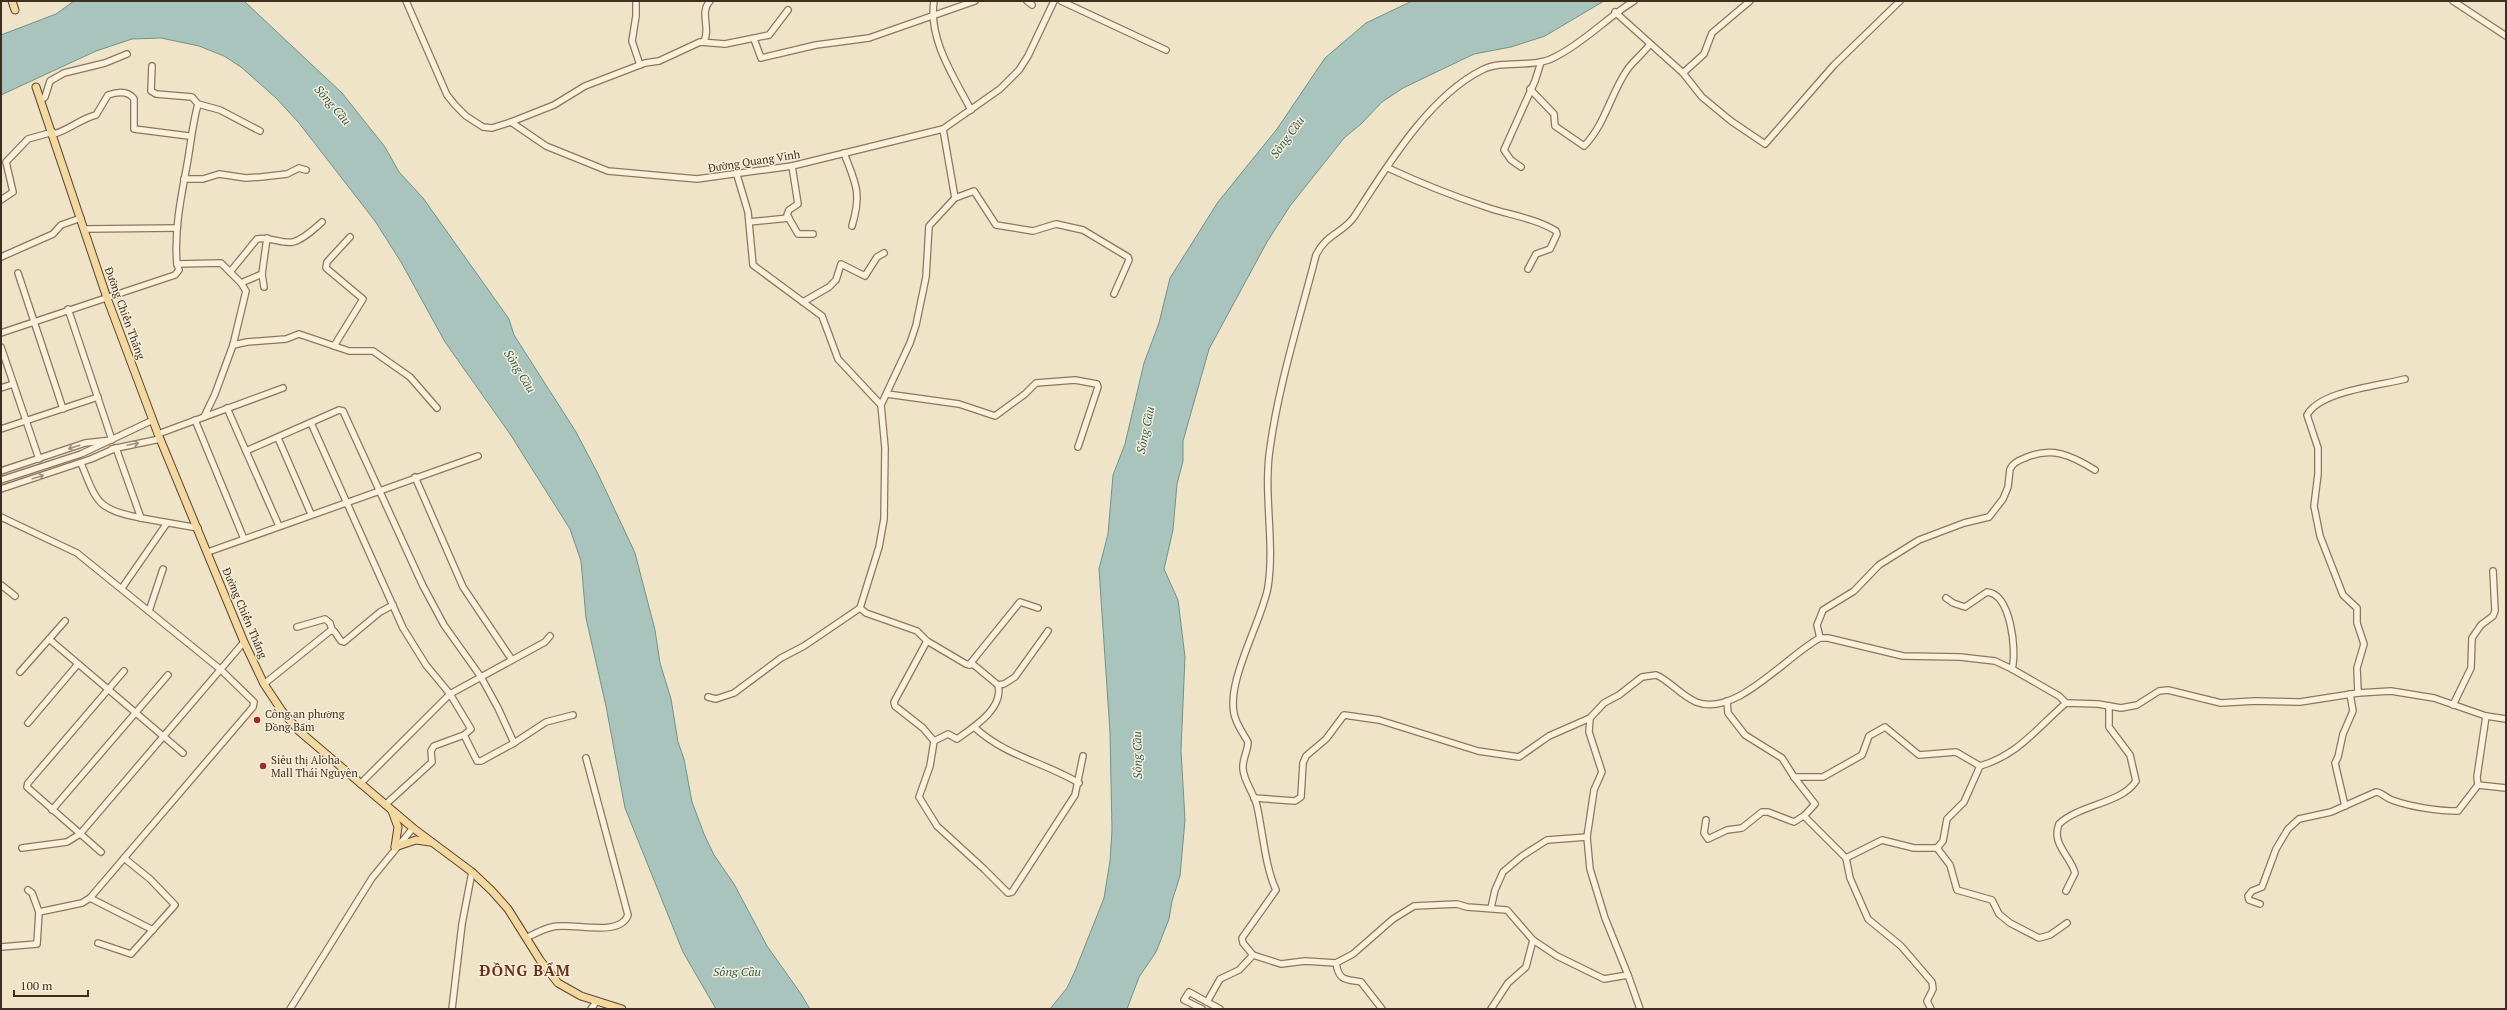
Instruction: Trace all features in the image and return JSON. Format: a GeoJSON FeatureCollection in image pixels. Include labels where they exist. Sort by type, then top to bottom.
{"type":"FeatureCollection","features":[{"type":"Feature","properties":{"kind":"main road"},"geometry":{"type":"LineString","coordinates":[[12,1],[15,10]]}},
{"type":"Feature","properties":{"kind":"main road","name":"Đường Chiến Thắng"},"geometry":{"type":"LineString","coordinates":[[36,87],[53,133],[107,298],[159,436],[244,642],[264,684],[282,711],[299,731],[413,828],[472,872],[501,900],[558,983],[568,990],[622,1009]]}},
{"type":"Feature","properties":{"kind":"main road"},"geometry":{"type":"LineString","coordinates":[[388,807],[398,827],[395,847],[416,840],[431,842]]}},
{"type":"Feature","properties":{"kind":"street"},"geometry":{"type":"LineString","coordinates":[[406,1],[447,94],[454,105],[466,116],[483,127],[492,128],[554,105],[585,86],[640,65],[659,61],[704,41],[725,44],[772,34],[788,10]]}},
{"type":"Feature","properties":{"kind":"street"},"geometry":{"type":"LineString","coordinates":[[636,1],[636,16],[632,41],[640,65]]}},
{"type":"Feature","properties":{"kind":"street"},"geometry":{"type":"LineString","coordinates":[[704,41],[707,34],[705,10],[710,1]]}},
{"type":"Feature","properties":{"kind":"street"},"geometry":{"type":"LineString","coordinates":[[934,1],[933,14],[937,37],[949,67],[971,110]]}},
{"type":"Feature","properties":{"kind":"street"},"geometry":{"type":"LineString","coordinates":[[754,39],[761,58],[816,45],[869,38],[933,14],[975,1]]}},
{"type":"Feature","properties":{"kind":"street","name":"Đường Quang Vinh"},"geometry":{"type":"LineString","coordinates":[[511,122],[546,146],[608,171],[696,179],[737,175],[792,166],[943,129],[1000,89],[1019,70],[1028,56],[1054,1]]}},
{"type":"Feature","properties":{"kind":"street"},"geometry":{"type":"LineString","coordinates":[[1060,1],[1166,50]]}},
{"type":"Feature","properties":{"kind":"street"},"geometry":{"type":"LineString","coordinates":[[1628,975],[1611,979],[1599,978],[1557,956],[1533,940],[1507,910],[1458,904],[1414,906],[1393,919],[1353,954],[1336,963],[1314,961],[1281,964],[1253,955],[1243,943],[1242,938],[1276,890],[1270,877],[1269,860],[1254,798],[1245,780],[1243,768],[1248,742],[1236,720],[1235,695],[1239,671],[1264,603],[1268,587],[1270,568],[1268,506],[1270,449],[1283,383],[1320,246],[1332,234],[1350,222],[1423,119],[1471,77],[1482,70],[1497,65],[1541,62],[1555,58],[1584,40],[1615,12],[1634,1]]}},
{"type":"Feature","properties":{"kind":"street"},"geometry":{"type":"LineString","coordinates":[[1683,73],[1704,54],[1712,32],[1750,1]]}},
{"type":"Feature","properties":{"kind":"street"},"geometry":{"type":"LineString","coordinates":[[1615,12],[1683,73],[1702,97],[1730,121],[1765,144],[1834,64],[1900,1]]}},
{"type":"Feature","properties":{"kind":"street"},"geometry":{"type":"LineString","coordinates":[[2453,1],[2506,36]]}},
{"type":"Feature","properties":{"kind":"street"},"geometry":{"type":"LineString","coordinates":[[1530,90],[1554,114],[1555,126],[1584,146],[1604,117],[1627,70],[1638,60],[1650,44]]}},
{"type":"Feature","properties":{"kind":"street"},"geometry":{"type":"LineString","coordinates":[[40,100],[45,97],[50,81],[64,73],[105,63],[127,54]]}},
{"type":"Feature","properties":{"kind":"street"},"geometry":{"type":"LineString","coordinates":[[1521,167],[1511,160],[1504,150],[1541,62]]}},
{"type":"Feature","properties":{"kind":"street"},"geometry":{"type":"LineString","coordinates":[[152,66],[151,91],[156,94],[192,97],[198,104],[220,110],[260,131]]}},
{"type":"Feature","properties":{"kind":"street"},"geometry":{"type":"LineString","coordinates":[[1,200],[13,192],[4,163],[30,137],[66,130],[83,118],[96,115],[108,95],[124,92],[134,98],[134,129],[189,136]]}},
{"type":"Feature","properties":{"kind":"street"},"geometry":{"type":"LineString","coordinates":[[1,333],[68,309],[107,298],[175,275],[179,270],[177,264],[177,228],[189,136],[198,104]]}},
{"type":"Feature","properties":{"kind":"street"},"geometry":{"type":"LineString","coordinates":[[943,129],[955,198]]}},
{"type":"Feature","properties":{"kind":"street"},"geometry":{"type":"LineString","coordinates":[[844,153],[859,194],[858,207],[852,226]]}},
{"type":"Feature","properties":{"kind":"street"},"geometry":{"type":"LineString","coordinates":[[792,166],[798,204],[787,212],[798,234],[813,234]]}},
{"type":"Feature","properties":{"kind":"street"},"geometry":{"type":"LineString","coordinates":[[184,179],[203,179],[220,174],[246,178],[261,177],[287,174],[298,168],[306,170]]}},
{"type":"Feature","properties":{"kind":"street"},"geometry":{"type":"LineString","coordinates":[[1388,168],[1423,184],[1487,208],[1540,223],[1556,231],[1557,234],[1550,249],[1536,254],[1528,269]]}},
{"type":"Feature","properties":{"kind":"street"},"geometry":{"type":"LineString","coordinates":[[737,175],[749,222],[753,265],[822,316],[838,359],[881,406]]}},
{"type":"Feature","properties":{"kind":"street"},"geometry":{"type":"LineString","coordinates":[[708,697],[716,699],[734,693],[781,658],[804,646],[860,608],[879,547],[884,519],[884,448],[881,406],[910,343],[916,325],[926,277],[929,226],[955,198],[974,191],[996,225],[1033,231],[1056,224],[1087,231],[1125,255],[1129,260],[1114,294]]}},
{"type":"Feature","properties":{"kind":"street"},"geometry":{"type":"LineString","coordinates":[[1,257],[53,234],[61,225],[81,218]]}},
{"type":"Feature","properties":{"kind":"street"},"geometry":{"type":"LineString","coordinates":[[749,222],[789,218]]}},
{"type":"Feature","properties":{"kind":"street"},"geometry":{"type":"LineString","coordinates":[[230,272],[252,243],[257,239],[267,238],[293,242],[308,234],[322,222]]}},
{"type":"Feature","properties":{"kind":"street"},"geometry":{"type":"LineString","coordinates":[[85,229],[177,228]]}},
{"type":"Feature","properties":{"kind":"street"},"geometry":{"type":"LineString","coordinates":[[334,346],[363,299],[326,268],[327,262],[350,237]]}},
{"type":"Feature","properties":{"kind":"street"},"geometry":{"type":"LineString","coordinates":[[264,288],[262,274],[267,238]]}},
{"type":"Feature","properties":{"kind":"street"},"geometry":{"type":"LineString","coordinates":[[803,302],[829,287],[836,280],[842,264],[865,276],[870,272],[877,257],[884,253]]}},
{"type":"Feature","properties":{"kind":"street"},"geometry":{"type":"LineString","coordinates":[[177,264],[221,264],[241,282],[246,291],[233,345],[204,417]]}},
{"type":"Feature","properties":{"kind":"street"},"geometry":{"type":"LineString","coordinates":[[18,273],[62,408]]}},
{"type":"Feature","properties":{"kind":"street"},"geometry":{"type":"LineString","coordinates":[[241,282],[262,274]]}},
{"type":"Feature","properties":{"kind":"street"},"geometry":{"type":"LineString","coordinates":[[68,309],[112,440]]}},
{"type":"Feature","properties":{"kind":"street"},"geometry":{"type":"LineString","coordinates":[[233,345],[247,342],[286,339],[299,334],[349,351],[377,353],[410,377],[437,408]]}},
{"type":"Feature","properties":{"kind":"street"},"geometry":{"type":"LineString","coordinates":[[1,348],[39,459]]}},
{"type":"Feature","properties":{"kind":"street"},"geometry":{"type":"LineString","coordinates":[[2358,692],[2357,668],[2364,640],[2357,623],[2357,608],[2343,595],[2331,569],[2314,514],[2318,474],[2318,448],[2307,415],[2315,404],[2331,395],[2405,379]]}},
{"type":"Feature","properties":{"kind":"street"},"geometry":{"type":"LineString","coordinates":[[886,394],[959,404],[995,416],[1025,394],[1036,383],[1083,381],[1098,387],[1078,447]]}},
{"type":"Feature","properties":{"kind":"street"},"geometry":{"type":"LineString","coordinates":[[1,388],[13,384]]}},
{"type":"Feature","properties":{"kind":"street"},"geometry":{"type":"LineString","coordinates":[[81,454],[116,448],[159,436],[195,420],[283,388]]}},
{"type":"Feature","properties":{"kind":"street"},"geometry":{"type":"LineString","coordinates":[[1,429],[98,397]]}},
{"type":"Feature","properties":{"kind":"street"},"geometry":{"type":"LineString","coordinates":[[227,408],[279,526]]}},
{"type":"Feature","properties":{"kind":"street"},"geometry":{"type":"LineString","coordinates":[[246,452],[340,410],[343,411],[444,625],[480,677],[498,708],[514,743]]}},
{"type":"Feature","properties":{"kind":"street"},"geometry":{"type":"LineString","coordinates":[[1,480],[81,454],[153,420]]}},
{"type":"Feature","properties":{"kind":"street"},"geometry":{"type":"LineString","coordinates":[[195,420],[244,539]]}},
{"type":"Feature","properties":{"kind":"street"},"geometry":{"type":"LineString","coordinates":[[311,423],[404,628],[426,664],[450,694],[471,729],[464,736],[434,746],[431,751],[432,762],[388,807]]}},
{"type":"Feature","properties":{"kind":"street"},"geometry":{"type":"LineString","coordinates":[[278,438],[311,514]]}},
{"type":"Feature","properties":{"kind":"street"},"geometry":{"type":"LineString","coordinates":[[1,472],[85,443],[112,440]]}},
{"type":"Feature","properties":{"kind":"street"},"geometry":{"type":"LineString","coordinates":[[1,489],[81,463],[116,448]]}},
{"type":"Feature","properties":{"kind":"street"},"geometry":{"type":"LineString","coordinates":[[116,448],[141,518]]}},
{"type":"Feature","properties":{"kind":"street"},"geometry":{"type":"LineString","coordinates":[[1820,638],[1817,625],[1823,610],[1854,591],[1879,565],[1919,540],[1964,523],[1989,517],[2003,499],[2008,487],[2010,468],[2018,461],[2042,451],[2048,451],[2076,459],[2095,470]]}},
{"type":"Feature","properties":{"kind":"street"},"geometry":{"type":"LineString","coordinates":[[208,552],[415,477],[478,456]]}},
{"type":"Feature","properties":{"kind":"street"},"geometry":{"type":"LineString","coordinates":[[81,463],[94,496],[99,502],[113,512],[198,528]]}},
{"type":"Feature","properties":{"kind":"street"},"geometry":{"type":"LineString","coordinates":[[415,477],[463,587],[512,660]]}},
{"type":"Feature","properties":{"kind":"street"},"geometry":{"type":"LineString","coordinates":[[1,517],[76,553],[122,588],[220,669],[252,698],[254,702],[253,707],[90,898],[82,903],[39,912]]}},
{"type":"Feature","properties":{"kind":"street"},"geometry":{"type":"LineString","coordinates":[[122,588],[167,523]]}},
{"type":"Feature","properties":{"kind":"street"},"geometry":{"type":"LineString","coordinates":[[149,611],[163,569]]}},
{"type":"Feature","properties":{"kind":"street"},"geometry":{"type":"LineString","coordinates":[[2453,705],[2471,668],[2472,638],[2481,625],[2493,616],[2495,611],[2493,571]]}},
{"type":"Feature","properties":{"kind":"street"},"geometry":{"type":"LineString","coordinates":[[1,585],[16,596]]}},
{"type":"Feature","properties":{"kind":"street"},"geometry":{"type":"LineString","coordinates":[[1946,598],[1953,603],[1965,606],[1986,592],[1995,595],[2006,611],[2012,628],[2015,656],[2012,669]]}},
{"type":"Feature","properties":{"kind":"street"},"geometry":{"type":"LineString","coordinates":[[969,665],[1020,602],[1038,608]]}},
{"type":"Feature","properties":{"kind":"street"},"geometry":{"type":"LineString","coordinates":[[297,627],[325,619],[330,622],[332,630],[341,641],[344,642],[380,612],[393,604]]}},
{"type":"Feature","properties":{"kind":"street"},"geometry":{"type":"LineString","coordinates":[[860,608],[866,613],[917,630],[927,641],[969,665],[974,665],[998,684],[1004,684],[1015,676],[1048,631]]}},
{"type":"Feature","properties":{"kind":"street"},"geometry":{"type":"LineString","coordinates":[[20,672],[64,621]]}},
{"type":"Feature","properties":{"kind":"street"},"geometry":{"type":"LineString","coordinates":[[264,684],[332,630]]}},
{"type":"Feature","properties":{"kind":"street"},"geometry":{"type":"LineString","coordinates":[[360,784],[450,694],[544,642],[550,636]]}},
{"type":"Feature","properties":{"kind":"street"},"geometry":{"type":"LineString","coordinates":[[1254,798],[1295,801],[1301,797],[1303,763],[1306,756],[1326,739],[1344,715],[1379,720],[1478,751],[1519,757],[1549,736],[1590,718],[1604,703],[1649,674],[1661,677],[1673,688],[1696,702],[1706,705],[1727,701],[1747,691],[1820,638],[1828,638],[1903,656],[1960,657],[1995,661],[2059,696],[2066,703],[2098,704],[2121,708],[2137,705],[2159,691],[2168,690],[2221,703],[2300,702],[2358,692],[2391,691],[2434,698],[2486,716],[2506,719]]}},
{"type":"Feature","properties":{"kind":"street"},"geometry":{"type":"LineString","coordinates":[[49,639],[164,735],[183,753]]}},
{"type":"Feature","properties":{"kind":"street"},"geometry":{"type":"LineString","coordinates":[[927,641],[894,704],[908,718],[925,730],[934,741],[930,766],[919,795],[920,800],[937,826],[1008,893],[1012,892],[1071,803],[1079,782],[1083,756]]}},
{"type":"Feature","properties":{"kind":"street"},"geometry":{"type":"LineString","coordinates":[[22,848],[67,842],[80,834],[244,642]]}},
{"type":"Feature","properties":{"kind":"street"},"geometry":{"type":"LineString","coordinates":[[28,723],[78,664]]}},
{"type":"Feature","properties":{"kind":"street"},"geometry":{"type":"LineString","coordinates":[[101,852],[30,791],[28,783],[124,671]]}},
{"type":"Feature","properties":{"kind":"street"},"geometry":{"type":"LineString","coordinates":[[52,810],[168,675]]}},
{"type":"Feature","properties":{"kind":"street"},"geometry":{"type":"LineString","coordinates":[[934,741],[948,734],[958,739],[974,727],[993,708],[998,697],[998,684]]}},
{"type":"Feature","properties":{"kind":"street"},"geometry":{"type":"LineString","coordinates":[[2345,806],[2335,763],[2338,757],[2343,734],[2352,711],[2350,694]]}},
{"type":"Feature","properties":{"kind":"street"},"geometry":{"type":"LineString","coordinates":[[1706,820],[1704,832],[1708,839],[1717,837],[1724,830],[1742,828],[1762,812],[1768,812],[1792,822],[1804,816],[1815,804],[1794,777],[1782,758],[1745,735],[1728,713],[1727,701]]}},
{"type":"Feature","properties":{"kind":"street"},"geometry":{"type":"LineString","coordinates":[[1794,777],[1823,777],[1862,755],[1870,735],[1885,727],[1919,755],[1956,752],[1980,766],[2002,759],[2030,739],[2066,703]]}},
{"type":"Feature","properties":{"kind":"street"},"geometry":{"type":"LineString","coordinates":[[2066,891],[2075,873],[2071,862],[2057,842],[2056,836],[2059,824],[2093,804],[2121,794],[2136,781],[2130,755],[2109,727],[2109,706]]}},
{"type":"Feature","properties":{"kind":"street"},"geometry":{"type":"LineString","coordinates":[[464,736],[479,761],[514,743],[546,722],[573,715]]}},
{"type":"Feature","properties":{"kind":"street"},"geometry":{"type":"LineString","coordinates":[[2260,904],[2249,900],[2248,896],[2252,891],[2262,887],[2276,849],[2288,829],[2304,817],[2331,812],[2378,792],[2391,800],[2404,804],[2444,811],[2458,811],[2478,784],[2477,777],[2486,716]]}},
{"type":"Feature","properties":{"kind":"street"},"geometry":{"type":"LineString","coordinates":[[1590,718],[1589,732],[1602,772],[1594,790],[1587,836],[1591,874],[1604,918],[1628,975],[1640,1009]]}},
{"type":"Feature","properties":{"kind":"street"},"geometry":{"type":"LineString","coordinates":[[974,727],[1007,752],[1053,768],[1079,782]]}},
{"type":"Feature","properties":{"kind":"street"},"geometry":{"type":"LineString","coordinates":[[526,938],[552,927],[616,927],[626,921],[628,915],[586,758]]}},
{"type":"Feature","properties":{"kind":"street"},"geometry":{"type":"LineString","coordinates":[[1846,858],[1882,840],[1914,848],[1937,848],[1943,842],[1947,819],[1964,802],[1980,766]]}},
{"type":"Feature","properties":{"kind":"street"},"geometry":{"type":"LineString","coordinates":[[2478,784],[2506,788]]}},
{"type":"Feature","properties":{"kind":"street"},"geometry":{"type":"LineString","coordinates":[[1804,816],[1846,858],[1849,874],[1868,919],[1901,946],[1932,982],[1933,989],[1927,1002],[1931,1009]]}},
{"type":"Feature","properties":{"kind":"street"},"geometry":{"type":"LineString","coordinates":[[290,1009],[372,878],[395,847],[413,828]]}},
{"type":"Feature","properties":{"kind":"street"},"geometry":{"type":"LineString","coordinates":[[1491,908],[1495,890],[1503,872],[1522,856],[1547,840],[1587,836]]}},
{"type":"Feature","properties":{"kind":"street"},"geometry":{"type":"LineString","coordinates":[[1937,848],[1950,865],[1957,890],[1992,900],[1999,914],[2012,925],[2039,938],[2050,935],[2067,923]]}},
{"type":"Feature","properties":{"kind":"street"},"geometry":{"type":"LineString","coordinates":[[98,943],[131,954],[175,905],[150,879],[124,858]]}},
{"type":"Feature","properties":{"kind":"street"},"geometry":{"type":"LineString","coordinates":[[452,1009],[462,924],[472,872]]}},
{"type":"Feature","properties":{"kind":"street"},"geometry":{"type":"LineString","coordinates":[[1,947],[37,944],[39,912],[32,893],[28,890]]}},
{"type":"Feature","properties":{"kind":"street"},"geometry":{"type":"LineString","coordinates":[[90,898],[153,930]]}},
{"type":"Feature","properties":{"kind":"street"},"geometry":{"type":"LineString","coordinates":[[1491,1009],[1508,983],[1526,967],[1533,940]]}},
{"type":"Feature","properties":{"kind":"street"},"geometry":{"type":"LineString","coordinates":[[1207,1002],[1220,979],[1239,970],[1253,955]]}},
{"type":"Feature","properties":{"kind":"street"},"geometry":{"type":"LineString","coordinates":[[1336,963],[1341,976],[1348,981],[1361,982],[1382,1009]]}},
{"type":"Feature","properties":{"kind":"street"},"geometry":{"type":"LineString","coordinates":[[1202,1009],[1184,1000],[1189,992],[1220,1009]]}},
{"type":"Feature","properties":{"kind":"street"},"geometry":{"type":"LineString","coordinates":[[591,1009],[597,1001]]}},
{"type":"Feature","properties":{"kind":"water","name":"Sông Cầu"},"geometry":{"type":"Polygon","coordinates":[[[74,1],[244,1],[342,93],[385,147],[399,172],[423,198],[509,319],[514,335],[576,432],[598,474],[635,553],[655,630],[660,663],[671,699],[678,742],[684,759],[692,802],[704,834],[714,855],[734,884],[767,946],[810,1009],[716,1009],[683,952],[625,808],[606,706],[586,618],[581,561],[570,529],[510,434],[445,342],[401,262],[375,221],[299,123],[276,98],[241,67],[224,56],[199,46],[161,38],[132,39],[96,51],[1,95],[1,35],[56,14],[74,1]]]}},
{"type":"Feature","properties":{"kind":"water","name":"Sông Cầu"},"geometry":{"type":"Polygon","coordinates":[[[1412,1],[1604,1],[1545,36],[1511,47],[1474,54],[1403,88],[1382,102],[1361,124],[1344,138],[1290,206],[1267,242],[1209,349],[1183,441],[1183,461],[1177,484],[1173,530],[1164,569],[1178,600],[1185,657],[1181,750],[1185,820],[1180,876],[1172,901],[1169,919],[1156,952],[1139,977],[1127,1009],[1050,1009],[1067,988],[1104,898],[1110,861],[1112,830],[1110,732],[1099,569],[1108,534],[1113,475],[1125,444],[1144,363],[1159,323],[1170,278],[1218,202],[1277,129],[1325,58],[1366,23],[1412,1]]]}},
{"type":"Feature","properties":{"kind":"place","name":"Công an phường Đồng Bẩm"},"geometry":{"type":"Point","coordinates":[257,720]}},
{"type":"Feature","properties":{"kind":"place","name":"Siêu thị Aloha Mall Thái Nguyên"},"geometry":{"type":"Point","coordinates":[263,766]}},
{"type":"Feature","properties":{"kind":"district","name":"ĐỒNG BẨM"},"geometry":{"type":"Point","coordinates":[525,970]}}]}
